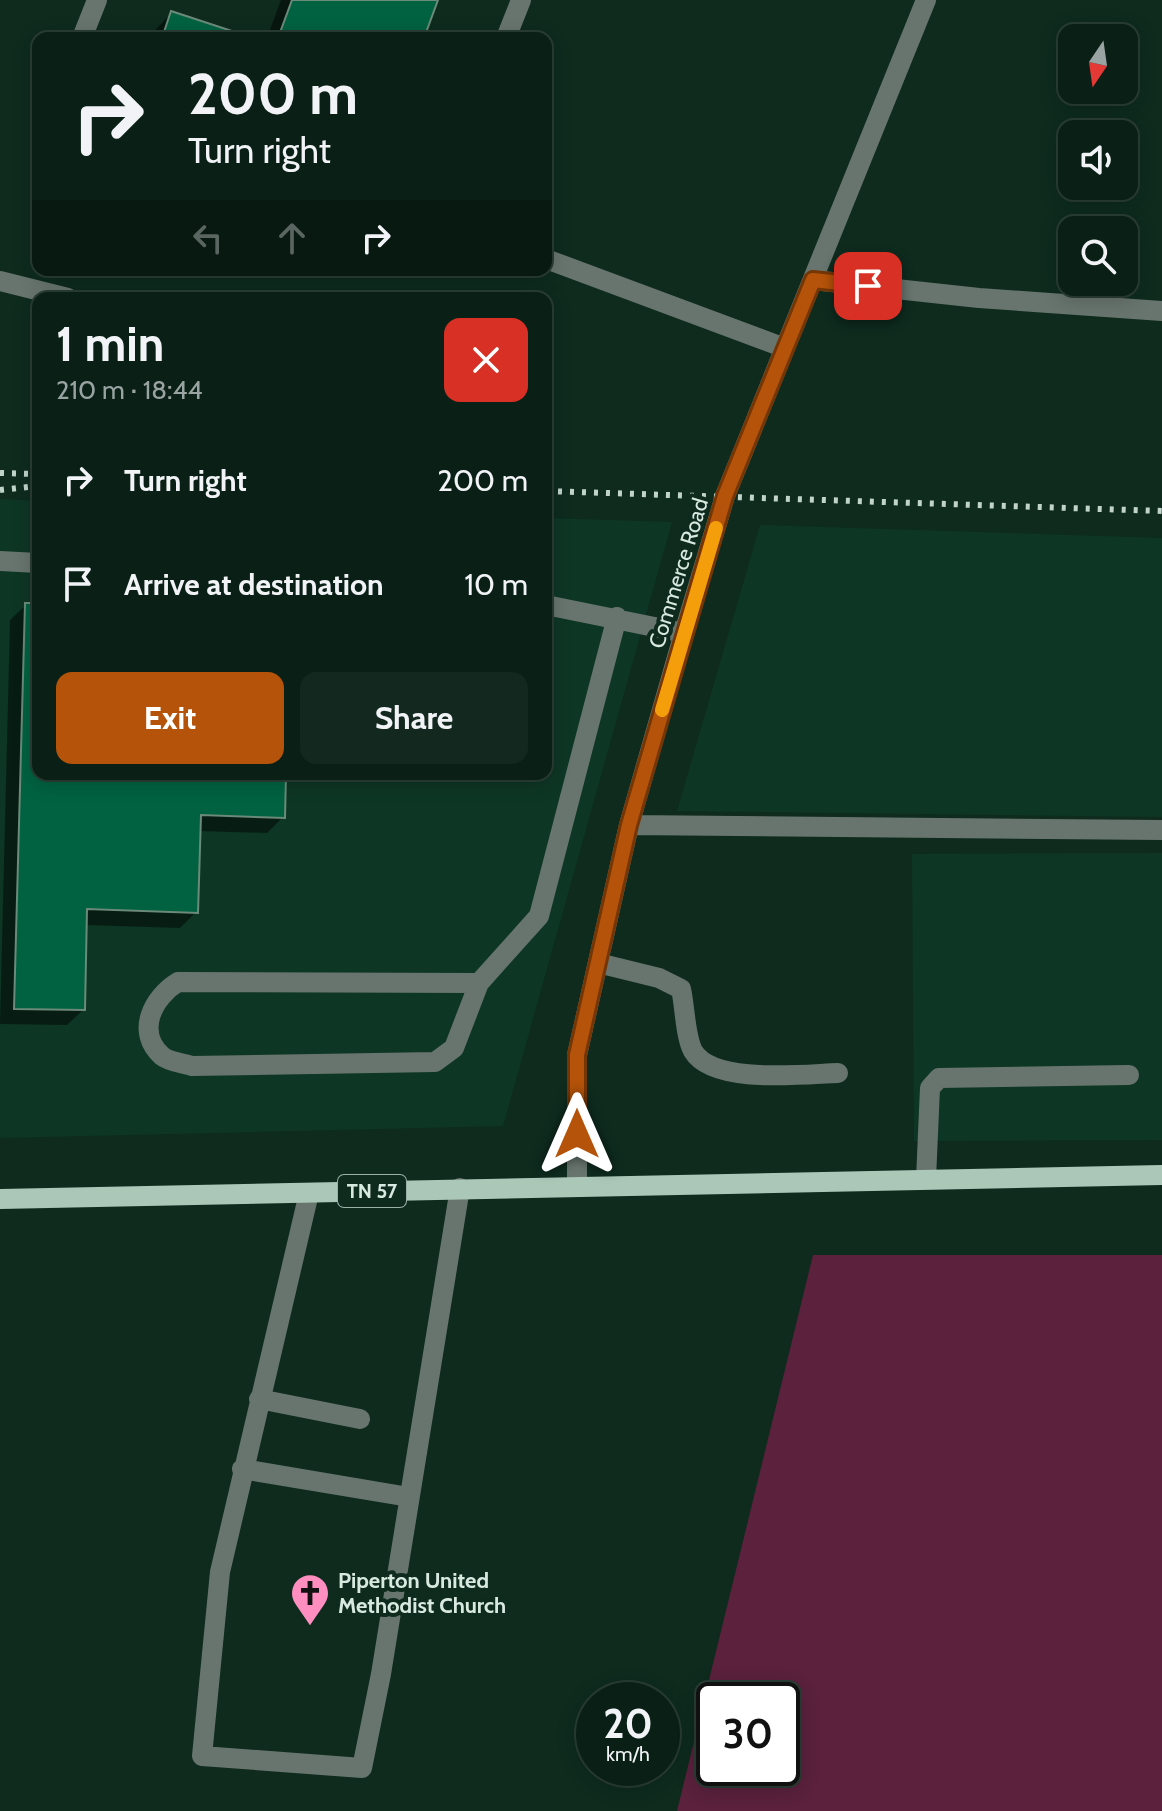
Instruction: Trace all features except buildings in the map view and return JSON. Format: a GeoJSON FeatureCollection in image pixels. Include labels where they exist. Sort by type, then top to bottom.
{"type":"FeatureCollection","features":[{"type":"Feature","properties":{"kind":"main road","name":"TN 57"},"geometry":{"type":"LineString","coordinates":[[0,1199],[1162,1175]]}},
{"type":"Feature","properties":{"kind":"street"},"geometry":{"type":"LineString","coordinates":[[84,32],[97,0]]}},
{"type":"Feature","properties":{"kind":"street"},"geometry":{"type":"LineString","coordinates":[[508,32],[521,0]]}},
{"type":"Feature","properties":{"kind":"street","name":"Commerce Road"},"geometry":{"type":"LineString","coordinates":[[577,1186],[577,1055],[629,825],[684,633],[725,496],[926,0]]}},
{"type":"Feature","properties":{"kind":"street"},"geometry":{"type":"LineString","coordinates":[[552,261],[785,348]]}},
{"type":"Feature","properties":{"kind":"street"},"geometry":{"type":"LineString","coordinates":[[813,280],[979,298],[1162,311]]}},
{"type":"Feature","properties":{"kind":"street"},"geometry":{"type":"LineString","coordinates":[[0,281],[44,292]]}},
{"type":"Feature","properties":{"kind":"street"},"geometry":{"type":"LineString","coordinates":[[0,561],[32,563]]}},
{"type":"Feature","properties":{"kind":"street"},"geometry":{"type":"LineString","coordinates":[[552,606],[684,633]]}},
{"type":"Feature","properties":{"kind":"street"},"geometry":{"type":"LineString","coordinates":[[479,983],[178,982],[159,993],[149,1016],[149,1040],[164,1058],[192,1066],[435,1062],[454,1048],[479,983],[539,916],[617,617]]}},
{"type":"Feature","properties":{"kind":"street"},"geometry":{"type":"LineString","coordinates":[[629,825],[1162,830]]}},
{"type":"Feature","properties":{"kind":"street"},"geometry":{"type":"LineString","coordinates":[[598,963],[659,978],[681,989],[693,1050],[709,1065],[752,1075],[838,1073]]}},
{"type":"Feature","properties":{"kind":"street"},"geometry":{"type":"LineString","coordinates":[[926,1179],[930,1088],[939,1078],[1129,1075]]}},
{"type":"Feature","properties":{"kind":"street"},"geometry":{"type":"LineString","coordinates":[[309,1193],[220,1572],[202,1756],[362,1768],[381,1674],[445,1265],[460,1188]]}},
{"type":"Feature","properties":{"kind":"street"},"geometry":{"type":"LineString","coordinates":[[259,1399],[360,1419]]}},
{"type":"Feature","properties":{"kind":"street"},"geometry":{"type":"LineString","coordinates":[[242,1469],[409,1497]]}},
{"type":"Feature","properties":{"kind":"shaded area"},"geometry":{"type":"Polygon","coordinates":[[[0,499],[32,501],[32,780],[552,780],[552,518],[672,522],[503,1126],[0,1138],[0,499]]]}},
{"type":"Feature","properties":{"kind":"shaded area"},"geometry":{"type":"Polygon","coordinates":[[[760,525],[1162,538],[1162,817],[677,811],[760,525]]]}},
{"type":"Feature","properties":{"kind":"shaded area"},"geometry":{"type":"Polygon","coordinates":[[[1162,853],[1162,1140],[914,1141],[912,854],[1162,853]]]}},
{"type":"Feature","properties":{"kind":"shaded area"},"geometry":{"type":"Polygon","coordinates":[[[813,1255],[1162,1255],[1162,1811],[677,1811],[696,1733],[696,1786],[800,1786],[800,1682],[709,1682],[813,1255]]]}},
{"type":"Feature","properties":{"kind":"railway"},"geometry":{"type":"LineString","coordinates":[[0,473],[32,474]]}},
{"type":"Feature","properties":{"kind":"railway"},"geometry":{"type":"LineString","coordinates":[[0,490],[32,487]]}},
{"type":"Feature","properties":{"kind":"railway"},"geometry":{"type":"LineString","coordinates":[[552,491],[1162,511]]}},
{"type":"Feature","properties":{"kind":"slow traffic"},"geometry":{"type":"LineString","coordinates":[[662,710],[716,528]]}},
{"type":"Feature","properties":{"kind":"place","name":"Piperton United Methodist Church"},"geometry":{"type":"Point","coordinates":[310,1627]}},
{"type":"Feature","properties":{"kind":"route"},"geometry":{"type":"LineString","coordinates":[[577,1134],[577,1055],[629,825],[725,496],[813,280],[868,286]]}}]}
